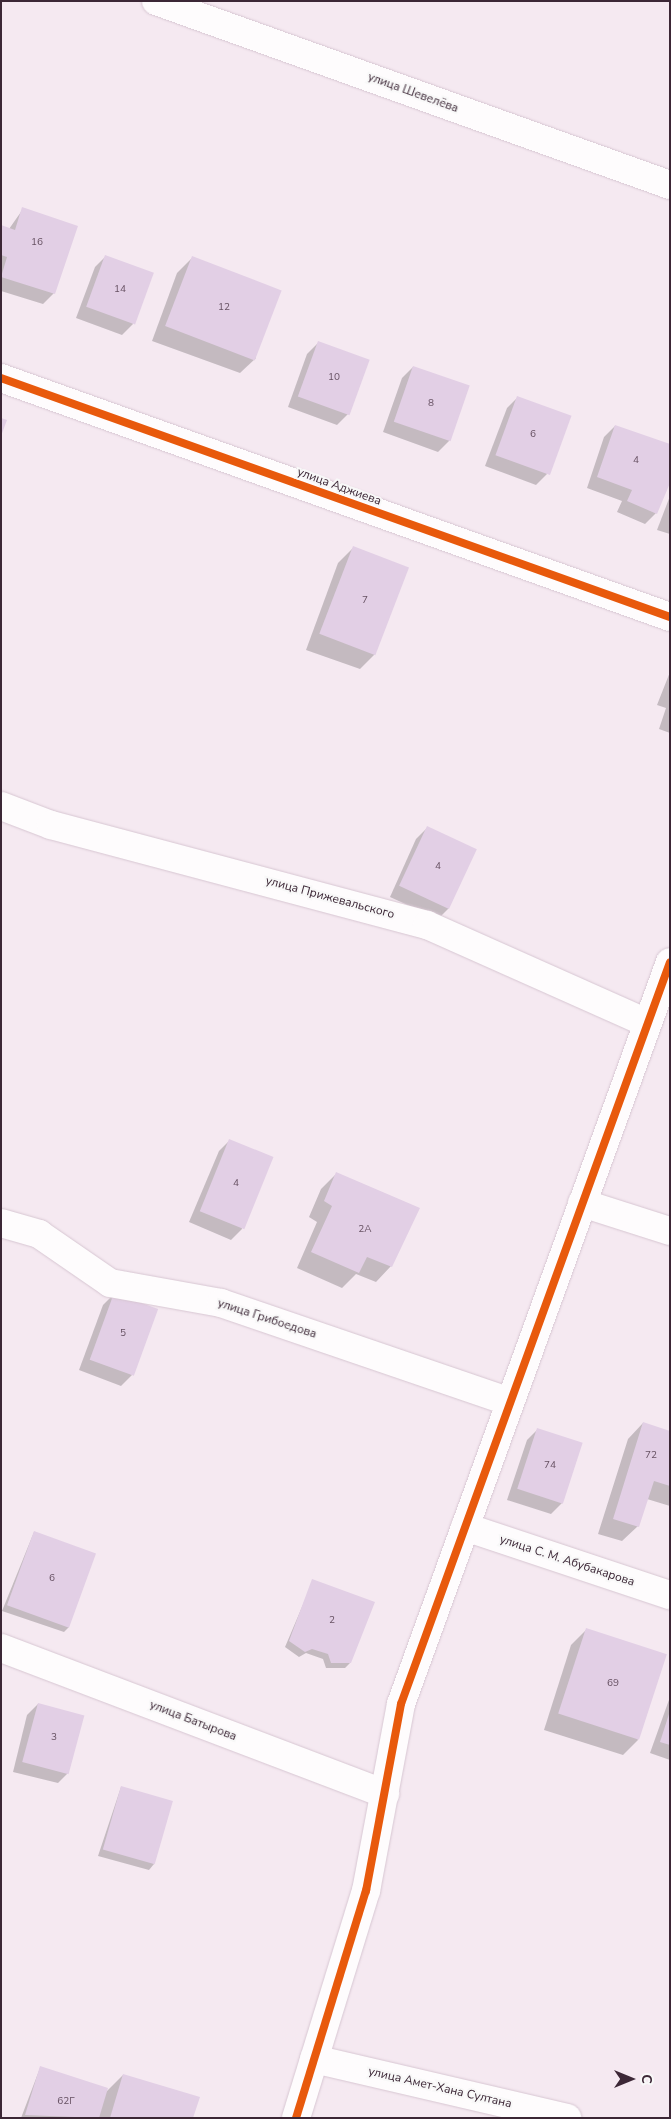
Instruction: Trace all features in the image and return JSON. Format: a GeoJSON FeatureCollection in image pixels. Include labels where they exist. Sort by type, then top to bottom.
{"type":"FeatureCollection","features":[{"type":"Feature","properties":{"kind":"street","name":"улица Шевелёва"},"geometry":{"type":"LineString","coordinates":[[156,1],[670,185]]}},
{"type":"Feature","properties":{"kind":"street","name":"улица Аджиева"},"geometry":{"type":"LineString","coordinates":[[1,378],[670,616]]}},
{"type":"Feature","properties":{"kind":"street","name":"улица Прижевальского"},"geometry":{"type":"LineString","coordinates":[[1,806],[51,825],[427,925],[648,1023]]}},
{"type":"Feature","properties":{"kind":"street"},"geometry":{"type":"LineString","coordinates":[[296,2118],[366,1891],[401,1704],[670,962]]}},
{"type":"Feature","properties":{"kind":"street"},"geometry":{"type":"LineString","coordinates":[[582,1203],[670,1232]]}},
{"type":"Feature","properties":{"kind":"street","name":"улица Грибоедова"},"geometry":{"type":"LineString","coordinates":[[1,1223],[39,1234],[110,1283],[221,1303],[510,1402]]}},
{"type":"Feature","properties":{"kind":"street","name":"улица С. М. Абубакарова"},"geometry":{"type":"LineString","coordinates":[[465,1527],[670,1595]]}},
{"type":"Feature","properties":{"kind":"street","name":"улица Батырова"},"geometry":{"type":"LineString","coordinates":[[1,1648],[384,1794]]}},
{"type":"Feature","properties":{"kind":"street","name":"улица Амет-Хана Султана"},"geometry":{"type":"LineString","coordinates":[[314,2059],[567,2118]]}},
{"type":"Feature","properties":{"kind":"building"},"geometry":{"type":"Polygon","coordinates":[[[22,207],[78,226],[55,294],[1,277],[7,257],[1,255],[1,225],[15,230],[22,207]]]}},
{"type":"Feature","properties":{"kind":"building"},"geometry":{"type":"Polygon","coordinates":[[[105,255],[154,273],[135,324],[86,307],[105,255]]]}},
{"type":"Feature","properties":{"kind":"building"},"geometry":{"type":"Polygon","coordinates":[[[192,256],[282,290],[255,360],[165,326],[192,256]]]}},
{"type":"Feature","properties":{"kind":"building"},"geometry":{"type":"Polygon","coordinates":[[[318,341],[370,360],[350,415],[298,396],[318,341]]]}},
{"type":"Feature","properties":{"kind":"building"},"geometry":{"type":"Polygon","coordinates":[[[413,366],[470,386],[451,441],[394,422],[413,366]]]}},
{"type":"Feature","properties":{"kind":"building"},"geometry":{"type":"Polygon","coordinates":[[[517,396],[572,416],[550,475],[495,455],[517,396]]]}},
{"type":"Feature","properties":{"kind":"building"},"geometry":{"type":"Polygon","coordinates":[[[1,418],[7,420],[1,436],[1,418]]]}},
{"type":"Feature","properties":{"kind":"building"},"geometry":{"type":"Polygon","coordinates":[[[615,425],[670,444],[670,483],[657,514],[627,501],[632,490],[597,477],[615,425]]]}},
{"type":"Feature","properties":{"kind":"building"},"geometry":{"type":"Polygon","coordinates":[[[353,546],[409,568],[375,655],[319,634],[353,546]]]}},
{"type":"Feature","properties":{"kind":"building"},"geometry":{"type":"Polygon","coordinates":[[[427,826],[477,849],[449,909],[399,886],[427,826]]]}},
{"type":"Feature","properties":{"kind":"building"},"geometry":{"type":"Polygon","coordinates":[[[229,1139],[274,1157],[244,1229],[200,1211],[229,1139]]]}},
{"type":"Feature","properties":{"kind":"building"},"geometry":{"type":"Polygon","coordinates":[[[336,1172],[420,1208],[392,1267],[367,1257],[359,1273],[311,1252],[332,1206],[324,1201],[336,1172]]]}},
{"type":"Feature","properties":{"kind":"building"},"geometry":{"type":"Polygon","coordinates":[[[114,1293],[158,1309],[134,1376],[90,1360],[114,1293]]]}},
{"type":"Feature","properties":{"kind":"building"},"geometry":{"type":"Polygon","coordinates":[[[643,1422],[670,1431],[670,1486],[654,1481],[639,1527],[613,1519],[643,1422]]]}},
{"type":"Feature","properties":{"kind":"building"},"geometry":{"type":"Polygon","coordinates":[[[537,1428],[583,1443],[563,1504],[517,1489],[537,1428]]]}},
{"type":"Feature","properties":{"kind":"building"},"geometry":{"type":"Polygon","coordinates":[[[34,1531],[96,1554],[69,1628],[7,1605],[34,1531]]]}},
{"type":"Feature","properties":{"kind":"building"},"geometry":{"type":"Polygon","coordinates":[[[312,1579],[375,1602],[351,1663],[331,1663],[328,1654],[312,1649],[305,1652],[289,1641],[312,1579]]]}},
{"type":"Feature","properties":{"kind":"building"},"geometry":{"type":"Polygon","coordinates":[[[586,1628],[667,1654],[639,1740],[558,1714],[586,1628]]]}},
{"type":"Feature","properties":{"kind":"building"},"geometry":{"type":"Polygon","coordinates":[[[38,1703],[84,1715],[69,1774],[22,1762],[38,1703]]]}},
{"type":"Feature","properties":{"kind":"building"},"geometry":{"type":"Polygon","coordinates":[[[670,1714],[670,1745],[660,1742],[670,1714]]]}},
{"type":"Feature","properties":{"kind":"building"},"geometry":{"type":"Polygon","coordinates":[[[121,1786],[173,1801],[155,1864],[103,1849],[121,1786]]]}},
{"type":"Feature","properties":{"kind":"building"},"geometry":{"type":"Polygon","coordinates":[[[40,2066],[108,2088],[99,2118],[25,2115],[40,2066]]]}},
{"type":"Feature","properties":{"kind":"building"},"geometry":{"type":"Polygon","coordinates":[[[123,2074],[200,2097],[193,2118],[110,2118],[123,2074]]]}},
{"type":"Feature","properties":{"kind":"cycle path"},"geometry":{"type":"LineString","coordinates":[[1,378],[670,617]]}},
{"type":"Feature","properties":{"kind":"cycle path"},"geometry":{"type":"LineString","coordinates":[[296,2118],[366,1891],[401,1704],[670,962]]}}]}
